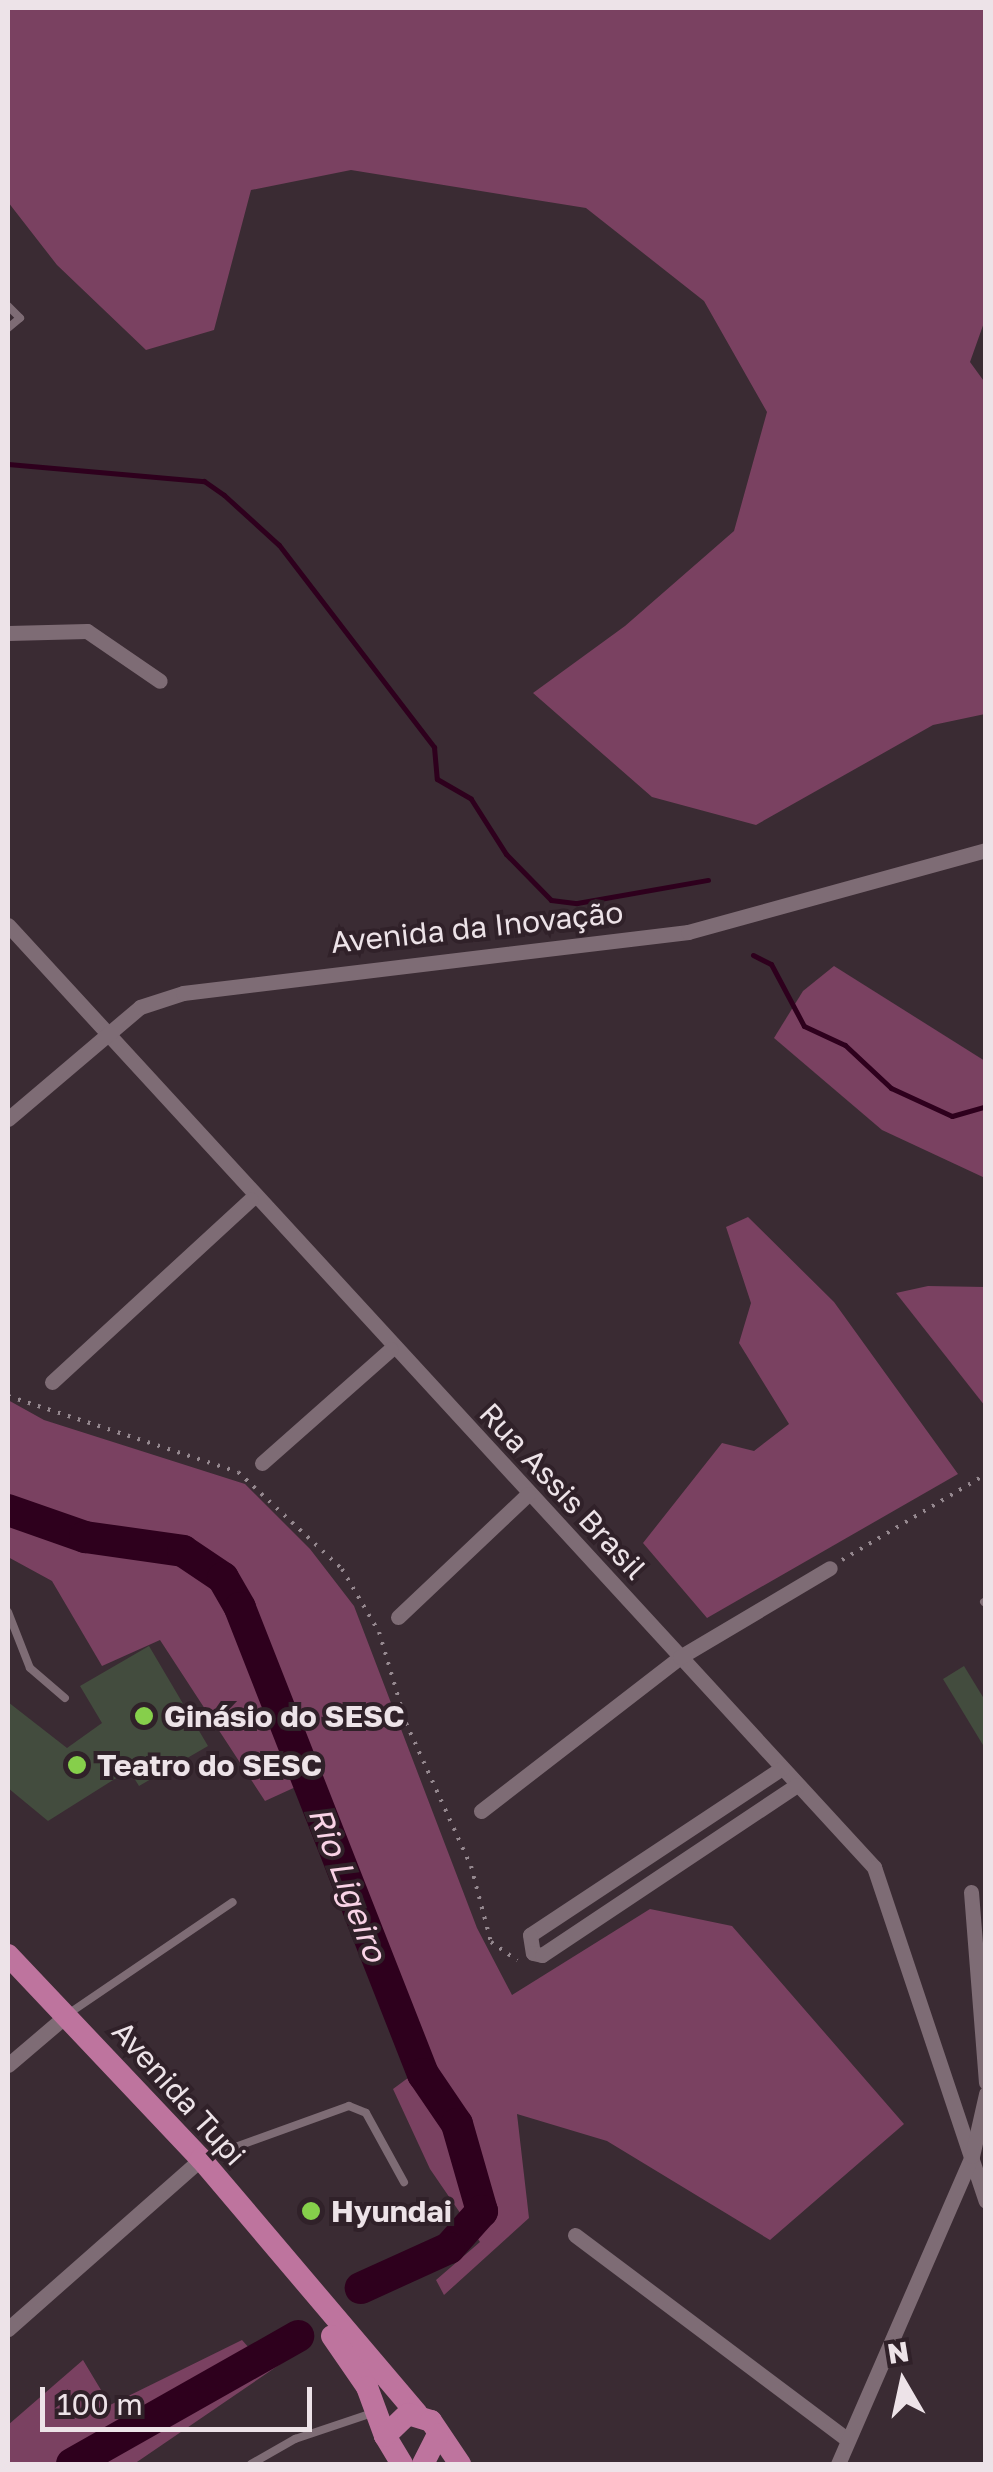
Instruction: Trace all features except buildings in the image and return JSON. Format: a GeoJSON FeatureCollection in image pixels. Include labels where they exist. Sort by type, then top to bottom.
{"type":"FeatureCollection","features":[{"type":"Feature","properties":{"kind":"main road","name":"Avenida Tupi"},"geometry":{"type":"LineString","coordinates":[[8,1955],[68,2014],[201,2159],[296,2278],[438,2436]]}},
{"type":"Feature","properties":{"kind":"main road","name":"Avenida Tupi"},"geometry":{"type":"LineString","coordinates":[[296,2278],[376,2412],[400,2464]]}},
{"type":"Feature","properties":{"kind":"main road"},"geometry":{"type":"LineString","coordinates":[[385,2436],[399,2416],[417,2414]]}},
{"type":"Feature","properties":{"kind":"main road"},"geometry":{"type":"LineString","coordinates":[[426,2464],[438,2436],[460,2464]]}},
{"type":"Feature","properties":{"kind":"street"},"geometry":{"type":"LineString","coordinates":[[8,633],[87,631],[160,681]]}},
{"type":"Feature","properties":{"kind":"street","name":"Avenida da Inovação"},"geometry":{"type":"LineString","coordinates":[[8,1120],[140,1007],[238,981],[688,932],[986,850]]}},
{"type":"Feature","properties":{"kind":"street","name":"Rua Assis Brasil"},"geometry":{"type":"LineString","coordinates":[[8,926],[251,1199],[874,1866],[986,2201]]}},
{"type":"Feature","properties":{"kind":"street"},"geometry":{"type":"LineString","coordinates":[[52,1382],[251,1199]]}},
{"type":"Feature","properties":{"kind":"street"},"geometry":{"type":"LineString","coordinates":[[262,1463],[392,1349]]}},
{"type":"Feature","properties":{"kind":"street"},"geometry":{"type":"LineString","coordinates":[[398,1617],[528,1494]]}},
{"type":"Feature","properties":{"kind":"street"},"geometry":{"type":"LineString","coordinates":[[481,1811],[680,1657],[830,1568]]}},
{"type":"Feature","properties":{"kind":"street"},"geometry":{"type":"LineString","coordinates":[[782,1768],[530,1935],[527,1944],[542,1955],[798,1785]]}},
{"type":"Feature","properties":{"kind":"street"},"geometry":{"type":"LineString","coordinates":[[971,1892],[980,1946],[986,2082]]}},
{"type":"Feature","properties":{"kind":"street"},"geometry":{"type":"LineString","coordinates":[[8,2065],[68,2014]]}},
{"type":"Feature","properties":{"kind":"street"},"geometry":{"type":"LineString","coordinates":[[838,2464],[845,2438],[972,2156],[986,2094]]}},
{"type":"Feature","properties":{"kind":"street"},"geometry":{"type":"LineString","coordinates":[[8,2329],[201,2159]]}},
{"type":"Feature","properties":{"kind":"street"},"geometry":{"type":"LineString","coordinates":[[575,2235],[845,2438]]}},
{"type":"Feature","properties":{"kind":"lane"},"geometry":{"type":"LineString","coordinates":[[8,306],[20,318],[8,328]]}},
{"type":"Feature","properties":{"kind":"lane"},"geometry":{"type":"LineString","coordinates":[[8,1612],[30,1668],[65,1698]]}},
{"type":"Feature","properties":{"kind":"lane"},"geometry":{"type":"LineString","coordinates":[[68,2014],[233,1902]]}},
{"type":"Feature","properties":{"kind":"lane"},"geometry":{"type":"LineString","coordinates":[[201,2159],[349,2106],[366,2113],[404,2182]]}},
{"type":"Feature","properties":{"kind":"lane"},"geometry":{"type":"LineString","coordinates":[[250,2464],[295,2439],[376,2412]]}},
{"type":"Feature","properties":{"kind":"path"},"geometry":{"type":"LineString","coordinates":[[8,1396],[238,1472],[324,1549],[373,1617],[406,1722],[471,1866],[491,1942],[531,1965],[542,1955]]}},
{"type":"Feature","properties":{"kind":"path"},"geometry":{"type":"LineString","coordinates":[[830,1568],[986,1474]]}},
{"type":"Feature","properties":{"kind":"shaded area"},"geometry":{"type":"Polygon","coordinates":[[[8,8],[985,8],[986,317],[970,362],[986,384],[985,714],[933,725],[756,825],[652,797],[533,693],[625,626],[734,531],[767,412],[704,301],[586,208],[351,170],[251,190],[214,330],[146,350],[57,265],[8,202],[8,8]]]}},
{"type":"Feature","properties":{"kind":"shaded area"},"geometry":{"type":"Polygon","coordinates":[[[834,966],[985,1061],[985,1178],[882,1130],[774,1038],[803,991],[834,966]]]}},
{"type":"Feature","properties":{"kind":"shaded area"},"geometry":{"type":"Polygon","coordinates":[[[748,1217],[834,1302],[958,1474],[707,1618],[643,1543],[722,1443],[754,1451],[789,1424],[739,1343],[751,1303],[726,1227],[748,1217]]]}},
{"type":"Feature","properties":{"kind":"shaded area"},"geometry":{"type":"Polygon","coordinates":[[[928,1286],[985,1287],[985,1406],[896,1293],[928,1286]]]}},
{"type":"Feature","properties":{"kind":"shaded area"},"geometry":{"type":"Polygon","coordinates":[[[8,1400],[44,1420],[245,1484],[310,1549],[354,1606],[477,1928],[512,1995],[650,1909],[732,1926],[904,2124],[770,2240],[607,2141],[517,2114],[529,2218],[444,2295],[436,2280],[480,2242],[430,2169],[393,2089],[416,2072],[300,1785],[265,1801],[160,1640],[102,1666],[52,1581],[8,1557],[8,1400]]]}},
{"type":"Feature","properties":{"kind":"shaded area"},"geometry":{"type":"Polygon","coordinates":[[[289,2325],[304,2348],[134,2464],[8,2464],[8,2425],[83,2360],[110,2405],[242,2340],[250,2349],[289,2325]]]}},
{"type":"Feature","properties":{"kind":"waterway"},"geometry":{"type":"LineString","coordinates":[[8,464],[204,481],[224,495],[279,545],[434,747],[437,779],[471,799],[506,854],[551,900],[577,903],[708,880]]}},
{"type":"Feature","properties":{"kind":"waterway"},"geometry":{"type":"LineString","coordinates":[[753,955],[771,964],[804,1026],[845,1045],[891,1088],[952,1116],[986,1106]]}},
{"type":"Feature","properties":{"kind":"waterway","name":"Rio Ligeiro"},"geometry":{"type":"LineString","coordinates":[[8,1510],[85,1537],[183,1551],[223,1578],[240,1608],[423,2074],[457,2124],[482,2211],[449,2248],[361,2288]]}},
{"type":"Feature","properties":{"kind":"waterway","name":"Rio Ligeiro"},"geometry":{"type":"LineString","coordinates":[[72,2464],[298,2336]]}},
{"type":"Feature","properties":{"kind":"place","name":"Ginásio do SESC"},"geometry":{"type":"Point","coordinates":[144,1716]}},
{"type":"Feature","properties":{"kind":"place","name":"Teatro do SESC"},"geometry":{"type":"Point","coordinates":[77,1765]}},
{"type":"Feature","properties":{"kind":"place","name":"Hyundai"},"geometry":{"type":"Point","coordinates":[311,2211]}}]}
